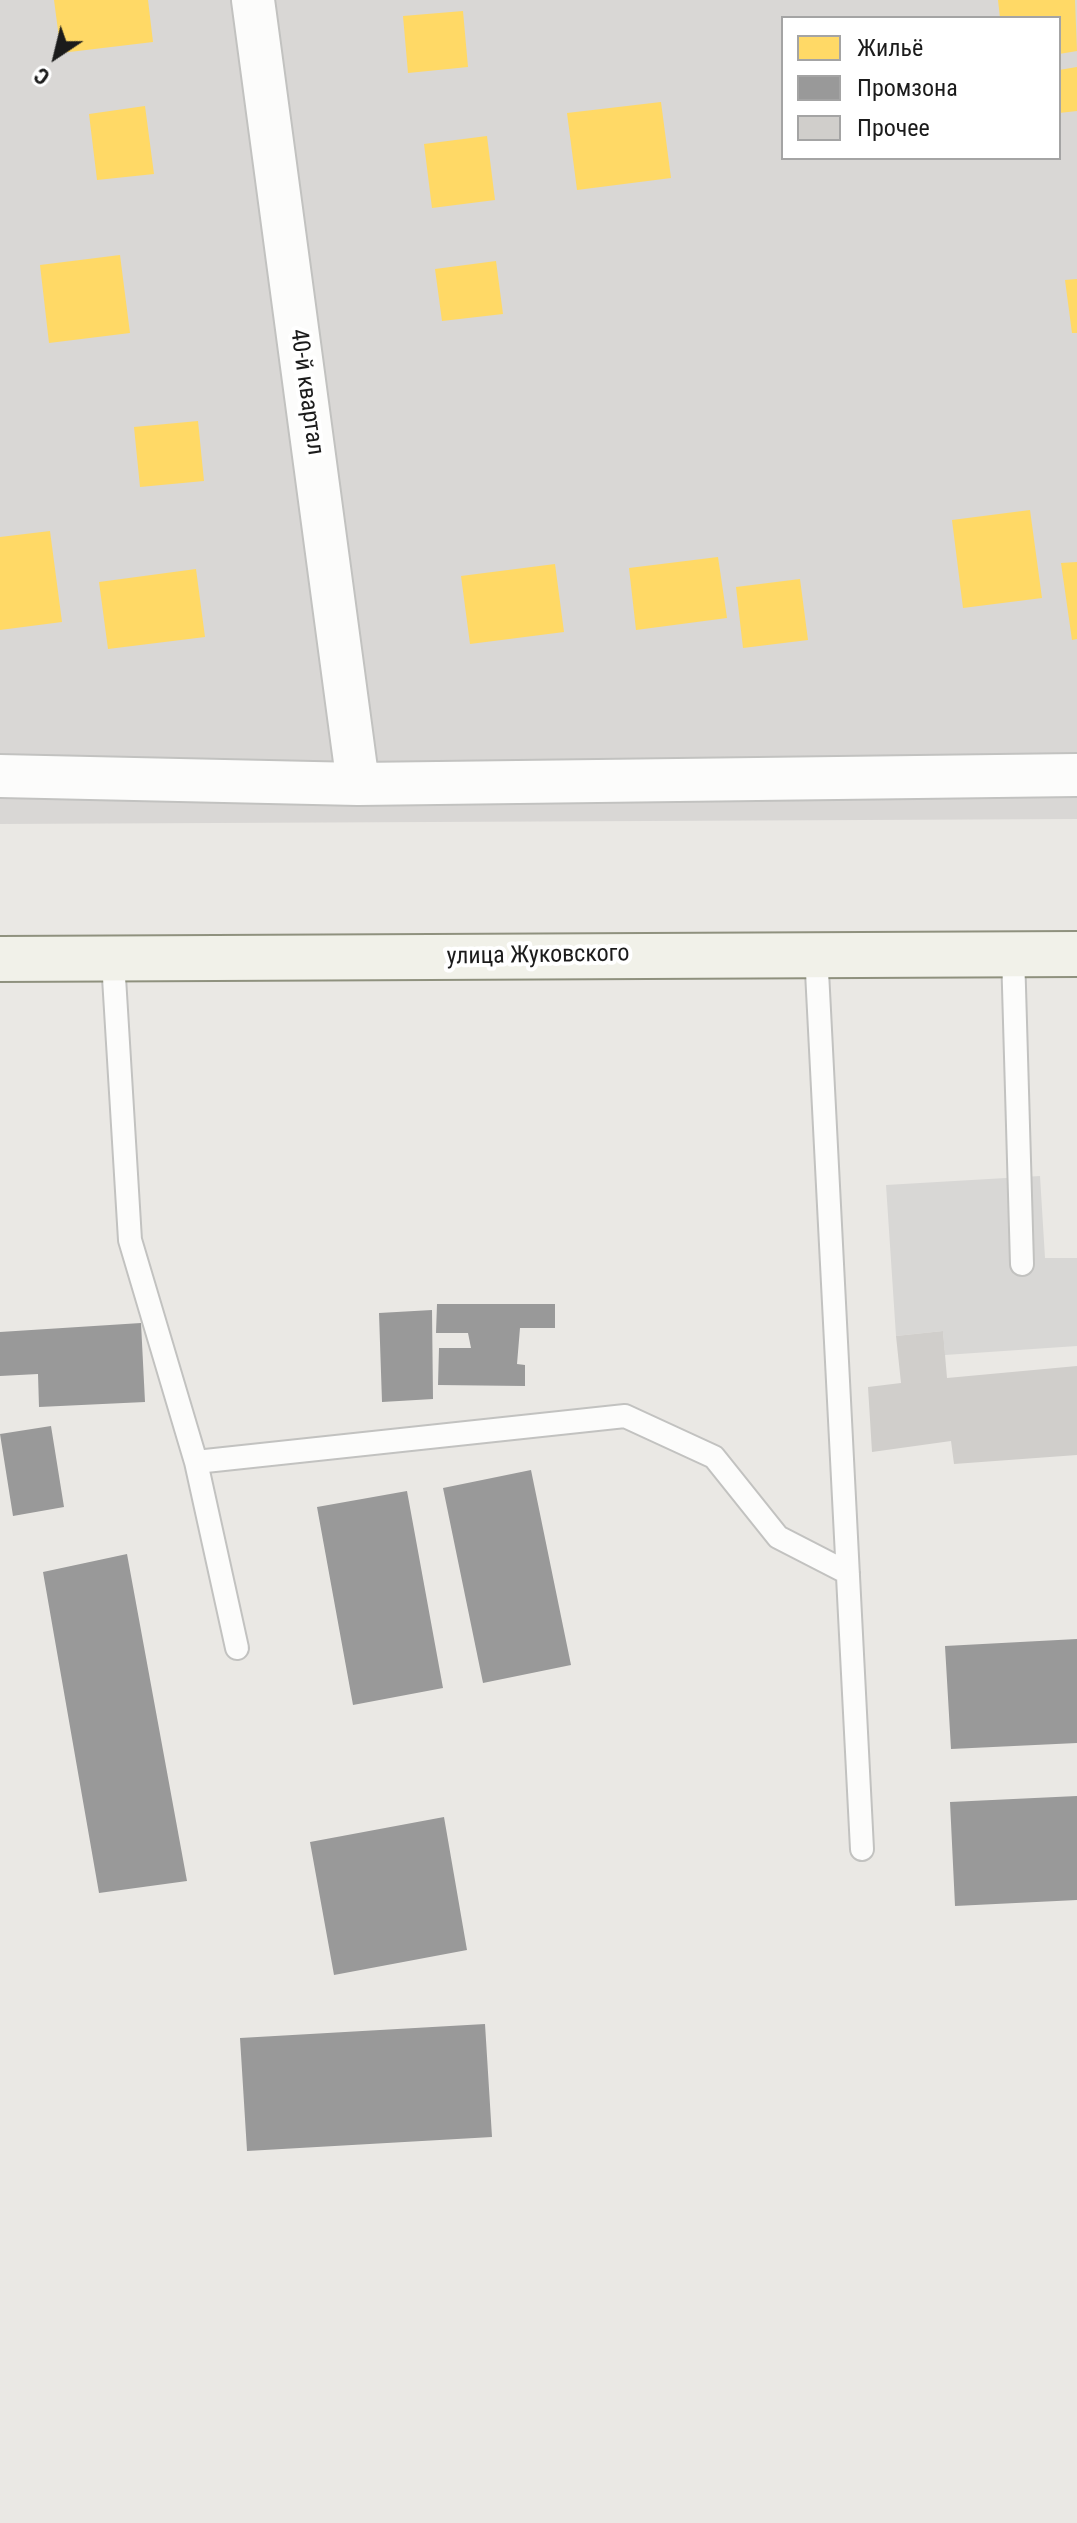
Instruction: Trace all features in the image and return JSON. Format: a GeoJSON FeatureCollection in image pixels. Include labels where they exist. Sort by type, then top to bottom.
{"type":"FeatureCollection","features":[{"type":"Feature","properties":{"kind":"street","name":"40-й квартал"},"geometry":{"type":"LineString","coordinates":[[253,0],[358,784]]}},
{"type":"Feature","properties":{"kind":"street"},"geometry":{"type":"LineString","coordinates":[[0,776],[358,784],[1077,775]]}},
{"type":"Feature","properties":{"kind":"street","name":"улица Жуковского"},"geometry":{"type":"LineString","coordinates":[[0,959],[113,961],[816,952],[1077,954]]}},
{"type":"Feature","properties":{"kind":"lane"},"geometry":{"type":"LineString","coordinates":[[816,952],[862,1849]]}},
{"type":"Feature","properties":{"kind":"lane"},"geometry":{"type":"LineString","coordinates":[[1013,953],[1022,1264]]}},
{"type":"Feature","properties":{"kind":"lane"},"geometry":{"type":"LineString","coordinates":[[113,961],[130,1240],[196,1462],[237,1648]]}},
{"type":"Feature","properties":{"kind":"lane"},"geometry":{"type":"LineString","coordinates":[[196,1462],[625,1416],[714,1457],[778,1537],[848,1573]]}},
{"type":"Feature","properties":{"kind":"shaded area"},"geometry":{"type":"Polygon","coordinates":[[[0,0],[1077,0],[1077,819],[0,824],[0,0]]]}},
{"type":"Feature","properties":{"kind":"shaded area"},"geometry":{"type":"Polygon","coordinates":[[[1040,1176],[1045,1258],[1077,1258],[1077,1346],[945,1355],[943,1331],[896,1336],[886,1185],[1040,1176]]]}},
{"type":"Feature","properties":{"kind":"building: Жильё"},"geometry":{"type":"Polygon","coordinates":[[[54,0],[148,0],[153,42],[61,53],[54,0]]]}},
{"type":"Feature","properties":{"kind":"building: Жильё"},"geometry":{"type":"Polygon","coordinates":[[[998,0],[1075,0],[1077,51],[1061,54],[1061,16],[1000,16],[998,0]]]}},
{"type":"Feature","properties":{"kind":"building: Жильё"},"geometry":{"type":"Polygon","coordinates":[[[463,11],[468,67],[408,73],[403,16],[463,11]]]}},
{"type":"Feature","properties":{"kind":"building: Жильё"},"geometry":{"type":"Polygon","coordinates":[[[1077,67],[1077,111],[1061,113],[1061,70],[1077,67]]]}},
{"type":"Feature","properties":{"kind":"building: Жильё"},"geometry":{"type":"Polygon","coordinates":[[[661,102],[671,178],[577,190],[567,113],[661,102]]]}},
{"type":"Feature","properties":{"kind":"building: Жильё"},"geometry":{"type":"Polygon","coordinates":[[[145,106],[154,174],[97,180],[89,114],[145,106]]]}},
{"type":"Feature","properties":{"kind":"building: Жильё"},"geometry":{"type":"Polygon","coordinates":[[[487,136],[495,200],[432,208],[424,144],[487,136]]]}},
{"type":"Feature","properties":{"kind":"building: Жильё"},"geometry":{"type":"Polygon","coordinates":[[[120,255],[130,333],[49,343],[40,265],[120,255]]]}},
{"type":"Feature","properties":{"kind":"building: Жильё"},"geometry":{"type":"Polygon","coordinates":[[[496,261],[503,314],[442,321],[435,269],[496,261]]]}},
{"type":"Feature","properties":{"kind":"building: Жильё"},"geometry":{"type":"Polygon","coordinates":[[[1077,279],[1077,333],[1072,333],[1065,280],[1077,279]]]}},
{"type":"Feature","properties":{"kind":"building: Жильё"},"geometry":{"type":"Polygon","coordinates":[[[198,421],[204,481],[140,487],[134,427],[198,421]]]}},
{"type":"Feature","properties":{"kind":"building: Жильё"},"geometry":{"type":"Polygon","coordinates":[[[1030,510],[1042,598],[963,608],[952,520],[1030,510]]]}},
{"type":"Feature","properties":{"kind":"building: Жильё"},"geometry":{"type":"Polygon","coordinates":[[[50,531],[62,622],[0,630],[0,537],[50,531]]]}},
{"type":"Feature","properties":{"kind":"building: Жильё"},"geometry":{"type":"Polygon","coordinates":[[[718,557],[727,618],[636,630],[629,568],[718,557]]]}},
{"type":"Feature","properties":{"kind":"building: Жильё"},"geometry":{"type":"Polygon","coordinates":[[[1077,562],[1077,639],[1072,640],[1061,563],[1077,562]]]}},
{"type":"Feature","properties":{"kind":"building: Жильё"},"geometry":{"type":"Polygon","coordinates":[[[555,564],[564,632],[470,644],[461,576],[555,564]]]}},
{"type":"Feature","properties":{"kind":"building: Жильё"},"geometry":{"type":"Polygon","coordinates":[[[196,569],[205,637],[108,649],[99,582],[196,569]]]}},
{"type":"Feature","properties":{"kind":"building: Жильё"},"geometry":{"type":"Polygon","coordinates":[[[800,579],[808,640],[743,648],[736,587],[800,579]]]}},
{"type":"Feature","properties":{"kind":"building: Промзона"},"geometry":{"type":"Polygon","coordinates":[[[437,1304],[555,1304],[555,1328],[520,1328],[517,1364],[525,1365],[525,1386],[438,1385],[439,1348],[471,1348],[468,1333],[436,1333],[437,1304]]]}},
{"type":"Feature","properties":{"kind":"building: Промзона"},"geometry":{"type":"Polygon","coordinates":[[[432,1310],[433,1399],[382,1402],[379,1313],[432,1310]]]}},
{"type":"Feature","properties":{"kind":"building: Промзона"},"geometry":{"type":"Polygon","coordinates":[[[141,1323],[145,1402],[39,1407],[38,1374],[0,1376],[0,1332],[141,1323]]]}},
{"type":"Feature","properties":{"kind":"building: Промзона"},"geometry":{"type":"Polygon","coordinates":[[[51,1426],[64,1507],[13,1516],[0,1434],[51,1426]]]}},
{"type":"Feature","properties":{"kind":"building: Промзона"},"geometry":{"type":"Polygon","coordinates":[[[531,1470],[571,1665],[483,1683],[443,1488],[531,1470]]]}},
{"type":"Feature","properties":{"kind":"building: Промзона"},"geometry":{"type":"Polygon","coordinates":[[[407,1491],[443,1688],[353,1705],[317,1507],[407,1491]]]}},
{"type":"Feature","properties":{"kind":"building: Промзона"},"geometry":{"type":"Polygon","coordinates":[[[127,1554],[187,1881],[99,1893],[43,1572],[127,1554]]]}},
{"type":"Feature","properties":{"kind":"building: Промзона"},"geometry":{"type":"Polygon","coordinates":[[[1077,1639],[1077,1743],[951,1749],[945,1646],[1077,1639]]]}},
{"type":"Feature","properties":{"kind":"building: Промзона"},"geometry":{"type":"Polygon","coordinates":[[[1077,1796],[1077,1900],[955,1906],[950,1802],[1077,1796]]]}},
{"type":"Feature","properties":{"kind":"building: Промзона"},"geometry":{"type":"Polygon","coordinates":[[[444,1817],[467,1950],[334,1975],[310,1842],[444,1817]]]}},
{"type":"Feature","properties":{"kind":"building: Промзона"},"geometry":{"type":"Polygon","coordinates":[[[485,2024],[492,2137],[247,2151],[240,2038],[485,2024]]]}},
{"type":"Feature","properties":{"kind":"building: Прочее"},"geometry":{"type":"Polygon","coordinates":[[[943,1331],[947,1378],[1077,1366],[1077,1455],[954,1464],[951,1441],[872,1452],[868,1387],[901,1383],[896,1336],[943,1331]]]}}]}
